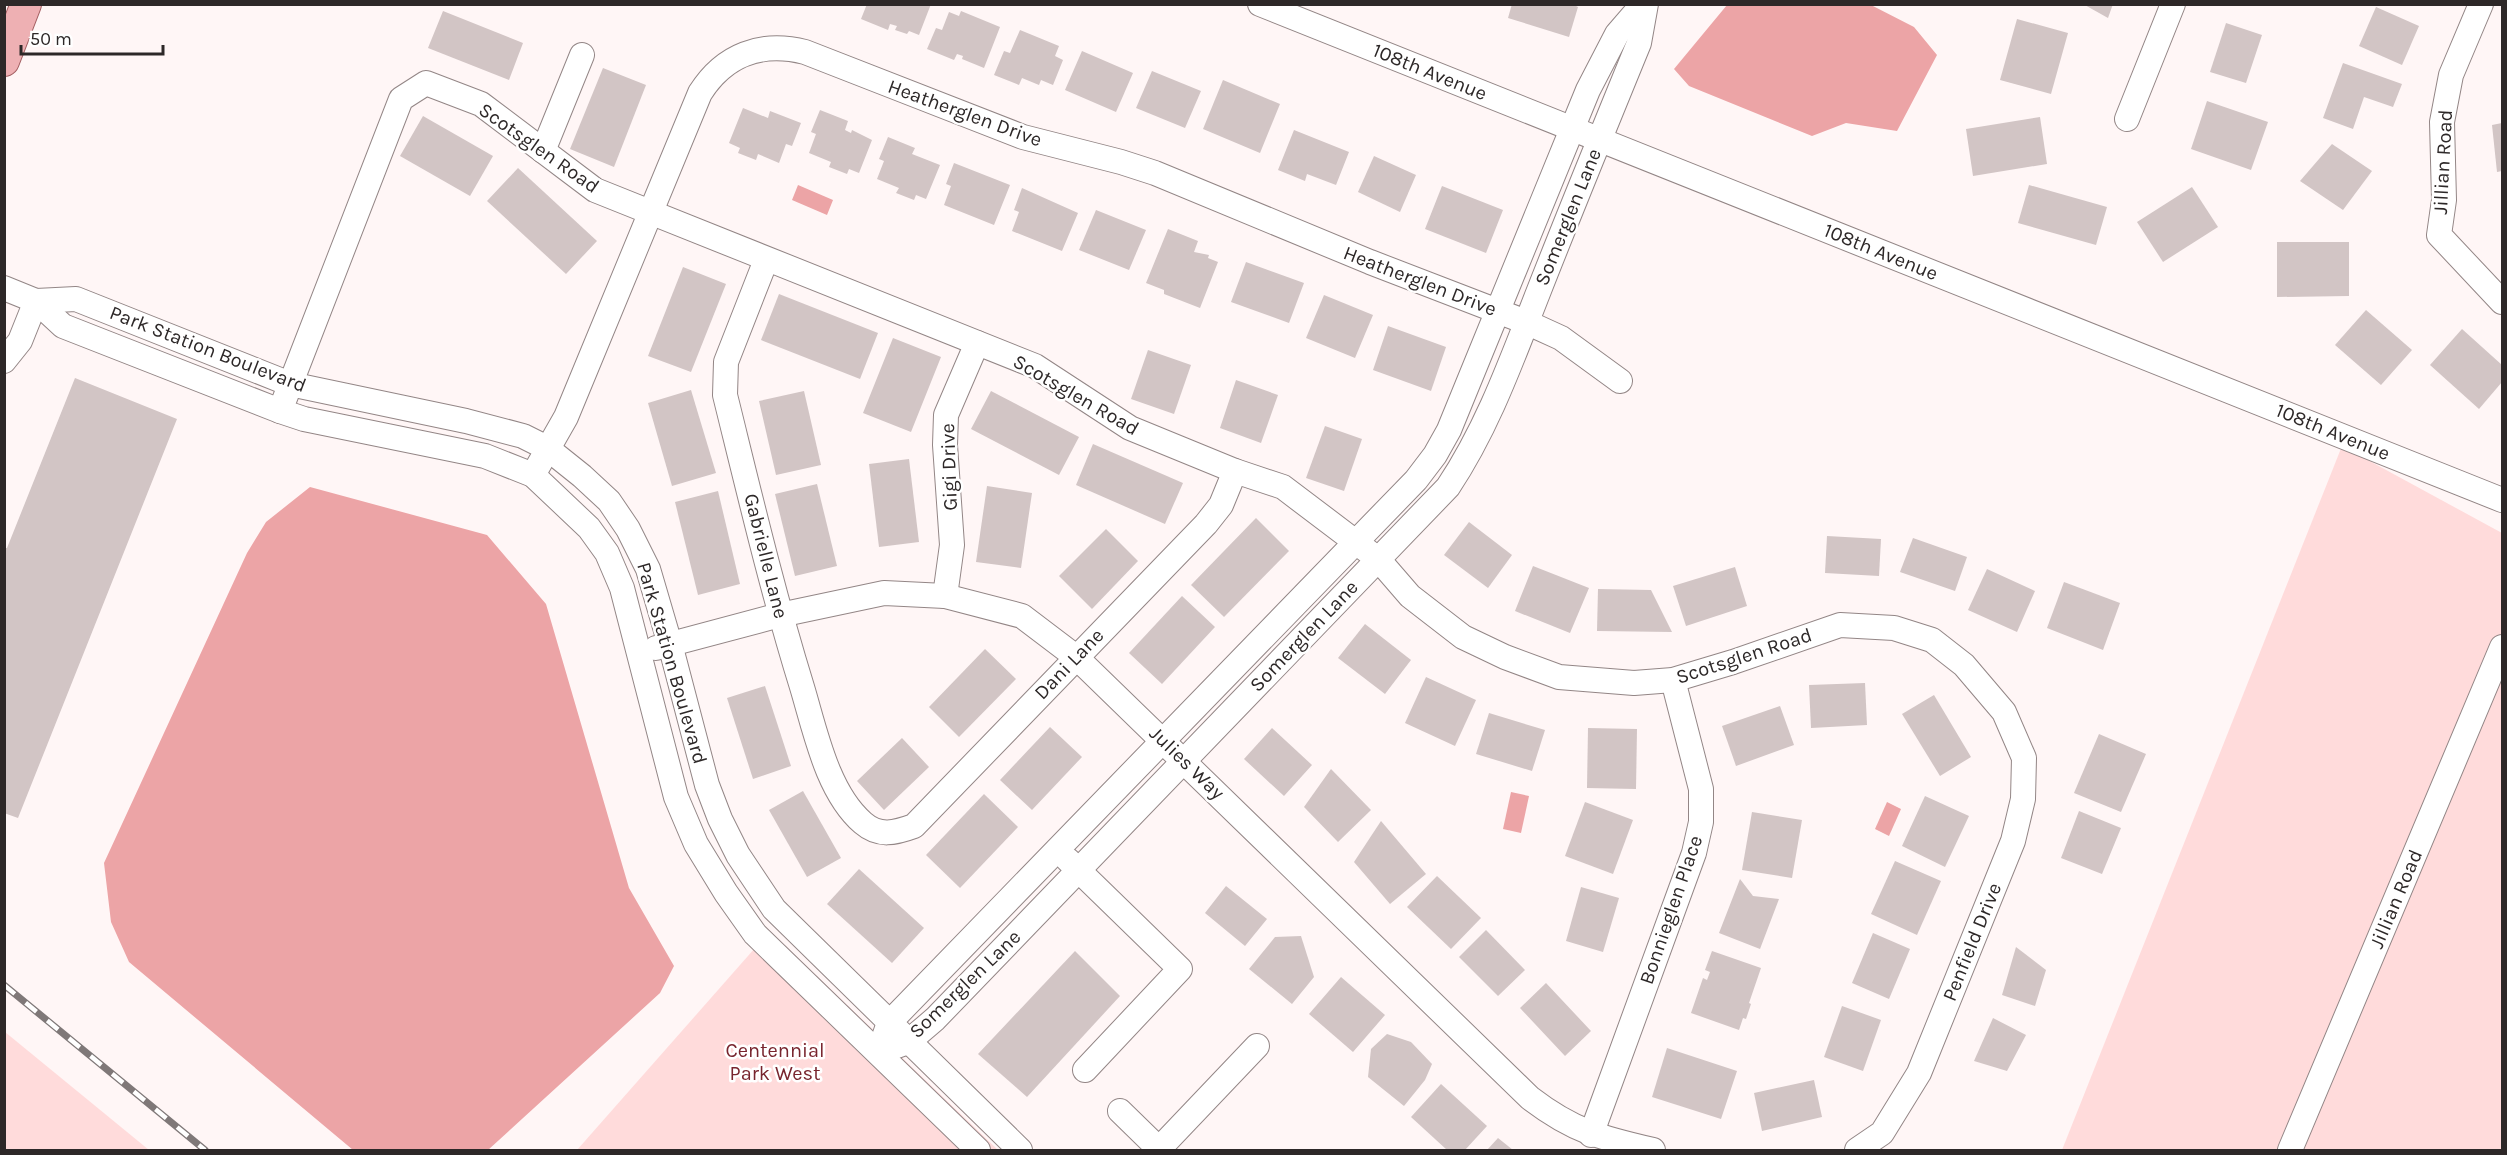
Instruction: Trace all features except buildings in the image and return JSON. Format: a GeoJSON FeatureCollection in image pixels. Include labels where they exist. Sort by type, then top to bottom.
{"type":"FeatureCollection","features":[{"type":"Feature","properties":{"kind":"main road"},"geometry":{"type":"LineString","coordinates":[[4,61],[26,4]]}},
{"type":"Feature","properties":{"kind":"street","name":"108th Avenue"},"geometry":{"type":"LineString","coordinates":[[1260,4],[2502,500]]}},
{"type":"Feature","properties":{"kind":"street","name":"Somerglen Lane"},"geometry":{"type":"LineString","coordinates":[[878,1054],[889,1023],[1356,543],[1416,480],[1435,455],[1449,430],[1571,128],[1617,34],[1644,4]]}},
{"type":"Feature","properties":{"kind":"street","name":"Somerglen Lane"},"geometry":{"type":"LineString","coordinates":[[878,1054],[908,1041],[935,1019],[1448,487],[1467,458],[1485,421],[1527,322],[1639,43],[1644,4]]}},
{"type":"Feature","properties":{"kind":"street"},"geometry":{"type":"LineString","coordinates":[[2127,119],[2173,4]]}},
{"type":"Feature","properties":{"kind":"street","name":"Jillian Road"},"geometry":{"type":"LineString","coordinates":[[2481,4],[2468,30],[2451,75],[2442,122],[2444,200],[2439,235],[2502,302]]}},
{"type":"Feature","properties":{"kind":"street","name":"Heatherglen Drive"},"geometry":{"type":"LineString","coordinates":[[533,475],[566,417],[700,93],[708,81],[734,58],[753,50],[780,47],[805,52],[1023,137],[1155,173],[1370,262],[1527,322],[1561,338],[1620,381]]}},
{"type":"Feature","properties":{"kind":"street"},"geometry":{"type":"LineString","coordinates":[[543,151],[582,55]]}},
{"type":"Feature","properties":{"kind":"street","name":"Scotsglen Road"},"geometry":{"type":"LineString","coordinates":[[280,411],[401,99],[426,83],[481,104],[595,190],[650,214],[1035,366],[1130,428],[1235,471],[1283,487],[1378,560],[1410,596],[1445,623],[1463,636],[1505,657],[1558,677],[1634,684],[1673,680],[1840,625],[1894,628],[1932,640],[1964,665],[2004,712]]}},
{"type":"Feature","properties":{"kind":"street","name":"Gabrielle Lane"},"geometry":{"type":"LineString","coordinates":[[766,260],[726,362],[725,395],[780,615],[825,765],[851,810],[864,824],[882,834]]}},
{"type":"Feature","properties":{"kind":"street","name":"Park Station Boulevard"},"geometry":{"type":"LineString","coordinates":[[4,288],[36,301],[63,326],[280,411],[304,419],[485,456],[533,475],[589,528],[607,553],[622,588],[676,797],[702,854],[755,934],[978,1150]]}},
{"type":"Feature","properties":{"kind":"street","name":"Park Station Boulevard"},"geometry":{"type":"LineString","coordinates":[[36,301],[76,299],[290,384],[466,421],[523,436],[547,448],[609,501],[628,529],[648,569],[707,785],[720,819],[738,855],[774,909],[1020,1150]]}},
{"type":"Feature","properties":{"kind":"street"},"geometry":{"type":"LineString","coordinates":[[4,361],[20,341],[36,301]]}},
{"type":"Feature","properties":{"kind":"street","name":"Gigi Drive"},"geometry":{"type":"LineString","coordinates":[[945,596],[952,545],[945,445],[946,415],[977,343]]}},
{"type":"Feature","properties":{"kind":"street","name":"Dani Lane"},"geometry":{"type":"LineString","coordinates":[[882,834],[895,833],[914,826],[1206,524],[1221,505],[1235,471]]}},
{"type":"Feature","properties":{"kind":"street","name":"Julies Way"},"geometry":{"type":"LineString","coordinates":[[639,653],[780,615],[884,593],[945,596],[1023,616],[1076,657],[1530,1098],[1555,1118],[1591,1135],[1653,1150]]}},
{"type":"Feature","properties":{"kind":"street","name":"Jillian Road"},"geometry":{"type":"LineString","coordinates":[[2290,1150],[2502,647]]}},
{"type":"Feature","properties":{"kind":"street","name":"Bonnieglen Place"},"geometry":{"type":"LineString","coordinates":[[1591,1135],[1694,853],[1701,822],[1701,789],[1673,680]]}},
{"type":"Feature","properties":{"kind":"street","name":"Penfield Drive"},"geometry":{"type":"LineString","coordinates":[[1857,1150],[1882,1133],[1919,1073],[2013,841],[2023,799],[2024,758],[2004,712]]}},
{"type":"Feature","properties":{"kind":"street"},"geometry":{"type":"LineString","coordinates":[[1058,850],[1180,969],[1085,1070]]}},
{"type":"Feature","properties":{"kind":"street"},"geometry":{"type":"LineString","coordinates":[[1120,1111],[1159,1150],[1257,1046]]}},
{"type":"Feature","properties":{"kind":"green space"},"geometry":{"type":"Polygon","coordinates":[[[2342,446],[2502,533],[2502,1150],[2062,1150],[2342,446]]]}},
{"type":"Feature","properties":{"kind":"green space","name":"Centennial Park West"},"geometry":{"type":"Polygon","coordinates":[[[770,931],[998,1150],[577,1150],[770,931]]]}},
{"type":"Feature","properties":{"kind":"green space"},"geometry":{"type":"Polygon","coordinates":[[[5,1032],[149,1150],[5,1150],[5,1032]]]}},
{"type":"Feature","properties":{"kind":"shaded area"},"geometry":{"type":"Polygon","coordinates":[[[1727,5],[1871,5],[1914,27],[1937,55],[1897,131],[1846,123],[1812,136],[1689,86],[1674,69],[1727,5]]]}},
{"type":"Feature","properties":{"kind":"shaded area"},"geometry":{"type":"Polygon","coordinates":[[[798,185],[833,200],[827,215],[792,200],[798,185]]]}},
{"type":"Feature","properties":{"kind":"shaded area"},"geometry":{"type":"Polygon","coordinates":[[[310,487],[487,535],[546,604],[629,888],[674,966],[660,993],[488,1150],[353,1150],[129,962],[111,922],[104,863],[247,553],[266,522],[310,487]]]}},
{"type":"Feature","properties":{"kind":"shaded area"},"geometry":{"type":"Polygon","coordinates":[[[1511,792],[1529,796],[1521,833],[1503,829],[1511,792]]]}},
{"type":"Feature","properties":{"kind":"shaded area"},"geometry":{"type":"Polygon","coordinates":[[[1887,802],[1901,809],[1889,836],[1875,829],[1887,802]]]}},
{"type":"Feature","properties":{"kind":"railway"},"geometry":{"type":"LineString","coordinates":[[4,985],[205,1150]]}}]}
